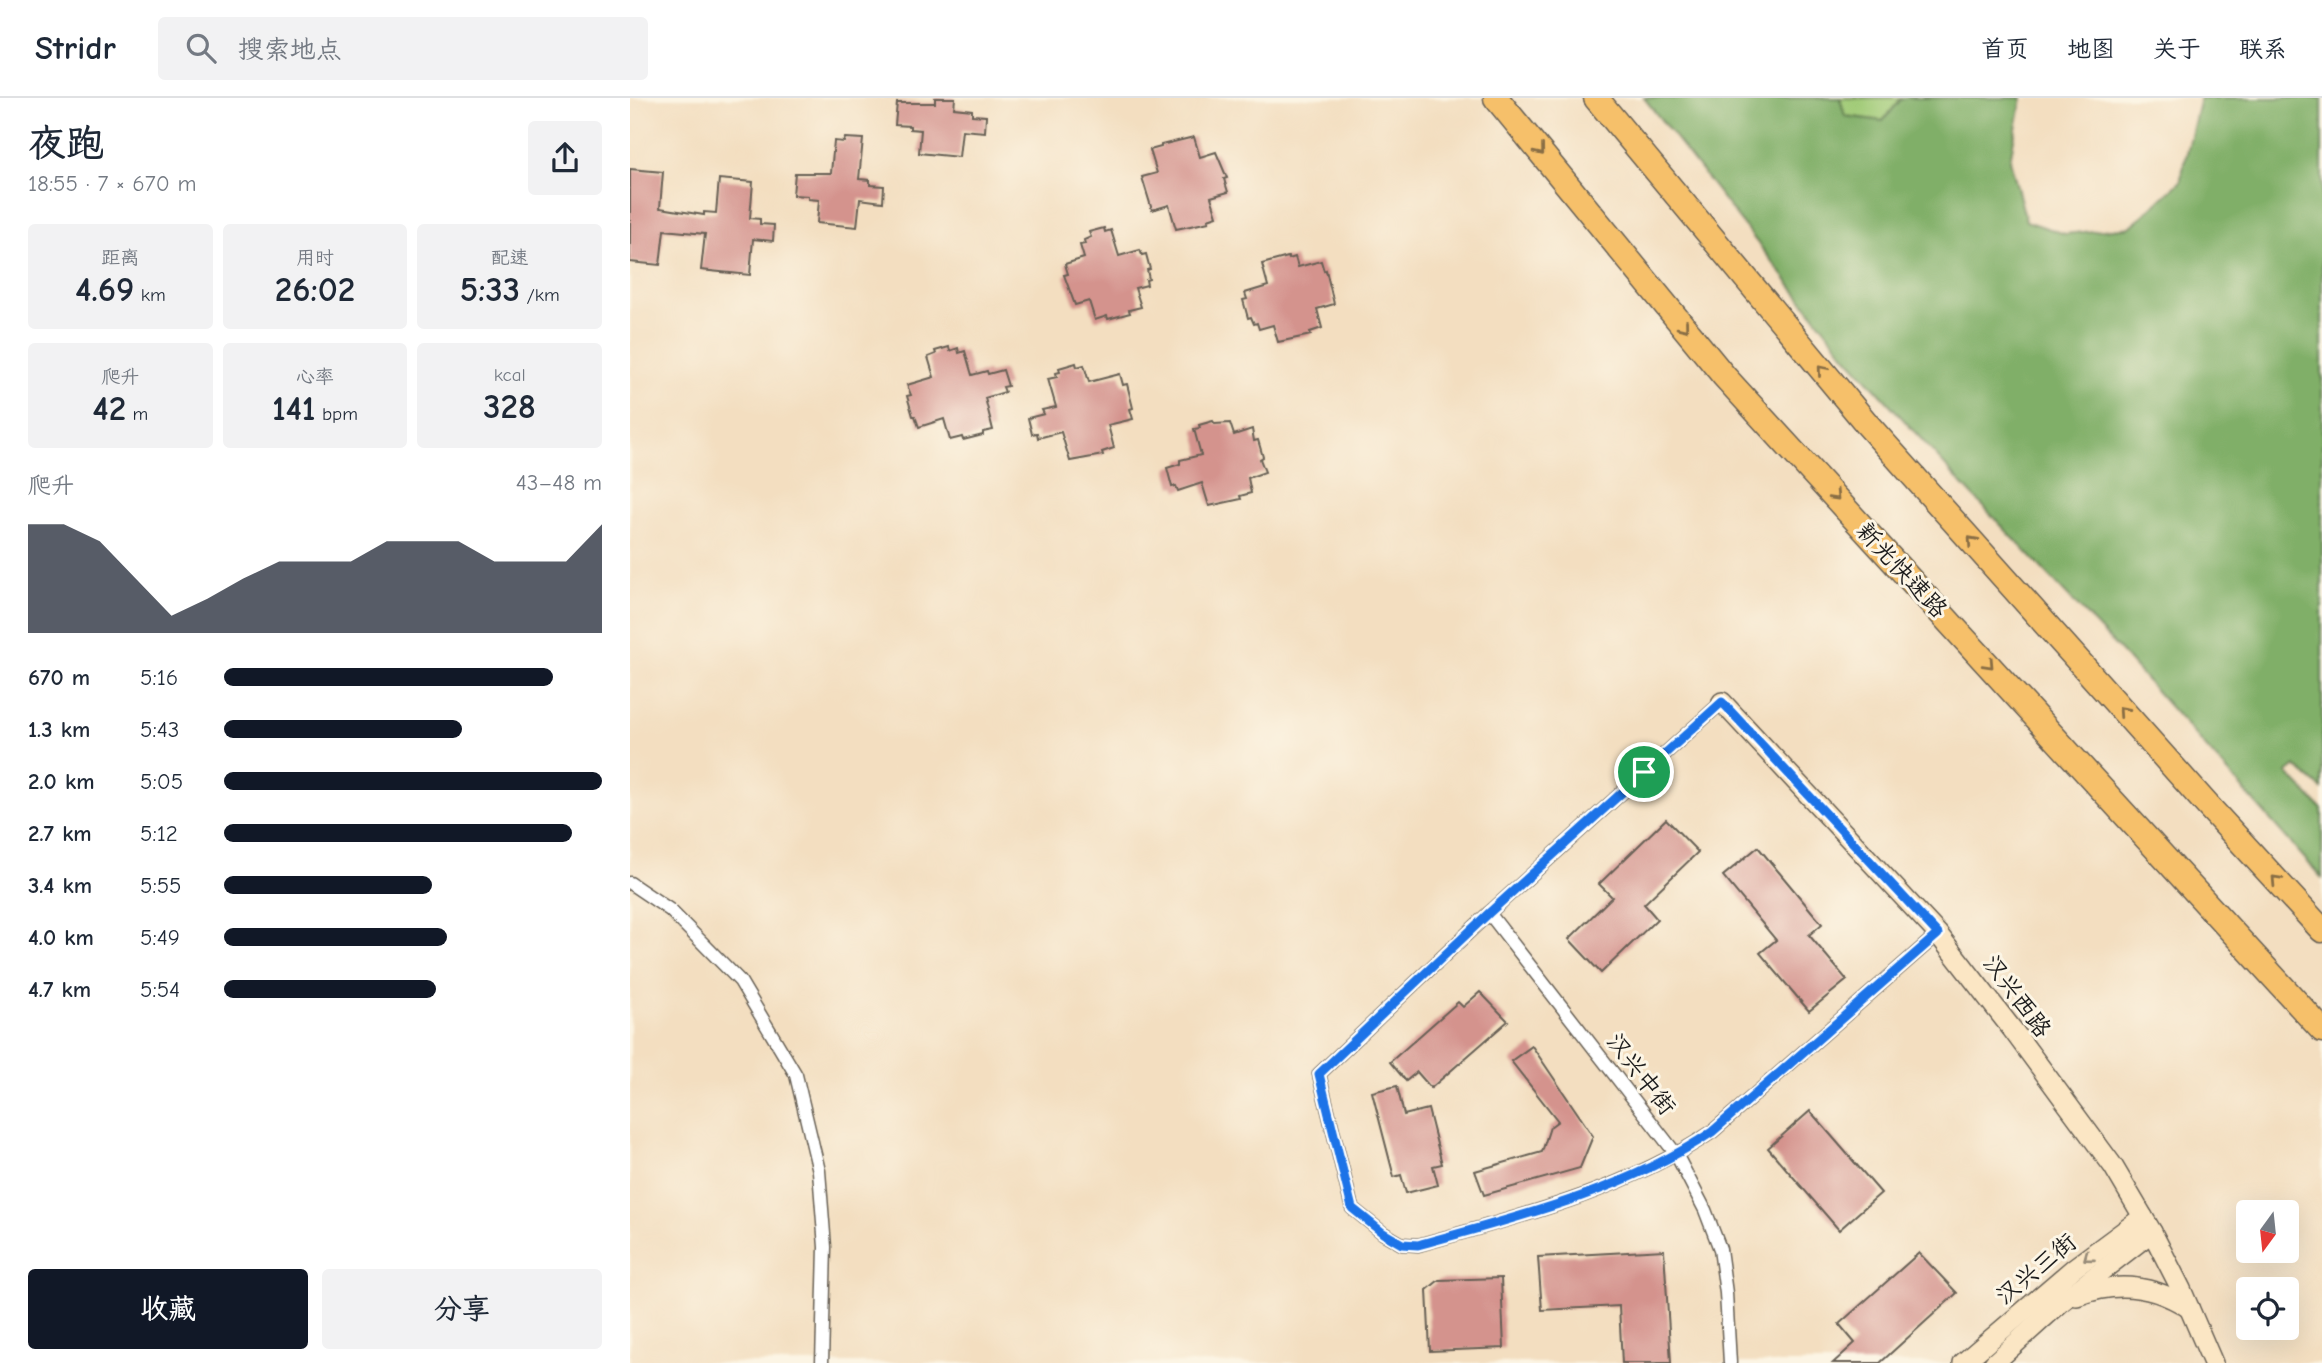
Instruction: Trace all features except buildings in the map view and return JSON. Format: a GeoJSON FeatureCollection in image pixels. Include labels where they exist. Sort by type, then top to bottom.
{"type":"FeatureCollection","features":[{"type":"Feature","properties":{"kind":"highway","name":"新光快速路"},"geometry":{"type":"LineString","coordinates":[[1496,98],[1724,376],[2322,1030]]}},
{"type":"Feature","properties":{"kind":"highway"},"geometry":{"type":"LineString","coordinates":[[1596,98],[1867,424],[2322,930]]}},
{"type":"Feature","properties":{"kind":"street"},"geometry":{"type":"LineString","coordinates":[[1722,702],[1489,913],[1319,1074],[1352,1208],[1383,1233],[1402,1244],[1418,1245],[1529,1214],[1635,1175],[1712,1132],[1938,934]]}},
{"type":"Feature","properties":{"kind":"street","name":"汉兴西路"},"geometry":{"type":"LineString","coordinates":[[1722,702],[1938,934],[2012,1029],[2113,1166],[2147,1225],[2213,1363]]}},
{"type":"Feature","properties":{"kind":"street"},"geometry":{"type":"LineString","coordinates":[[630,883],[670,910],[740,981],[796,1075],[819,1171],[825,1247],[822,1363]]}},
{"type":"Feature","properties":{"kind":"street","name":"汉兴中街"},"geometry":{"type":"LineString","coordinates":[[1489,913],[1676,1154],[1705,1209],[1720,1249],[1726,1293],[1730,1363]]}},
{"type":"Feature","properties":{"kind":"street","name":"汉兴三街"},"geometry":{"type":"LineString","coordinates":[[1994,1363],[2147,1225]]}},
{"type":"Feature","properties":{"kind":"street","name":"汉兴三街"},"geometry":{"type":"LineString","coordinates":[[1963,1363],[2074,1268],[2147,1225]]}},
{"type":"Feature","properties":{"kind":"street"},"geometry":{"type":"LineString","coordinates":[[2060,1303],[2098,1288],[2120,1287],[2155,1293],[2189,1308]]}},
{"type":"Feature","properties":{"kind":"green space"},"geometry":{"type":"Polygon","coordinates":[[[1644,98],[1840,98],[1845,116],[1883,121],[1902,98],[2022,98],[2010,160],[2026,221],[2065,234],[2130,227],[2180,182],[2200,98],[2322,98],[2322,789],[2295,766],[2287,773],[2322,809],[2322,878],[2124,655],[1961,483],[1846,356],[1644,98]]]}},
{"type":"Feature","properties":{"kind":"green space"},"geometry":{"type":"Polygon","coordinates":[[[1840,98],[1902,98],[1883,121],[1844,116],[1840,98]]]}},
{"type":"Feature","properties":{"kind":"route"},"geometry":{"type":"LineString","coordinates":[[1722,702],[1938,934],[1712,1132],[1693,1145],[1635,1175],[1529,1214],[1418,1245],[1402,1244],[1383,1233],[1352,1208],[1319,1074],[1489,913],[1644,772],[1722,702]]}}]}
